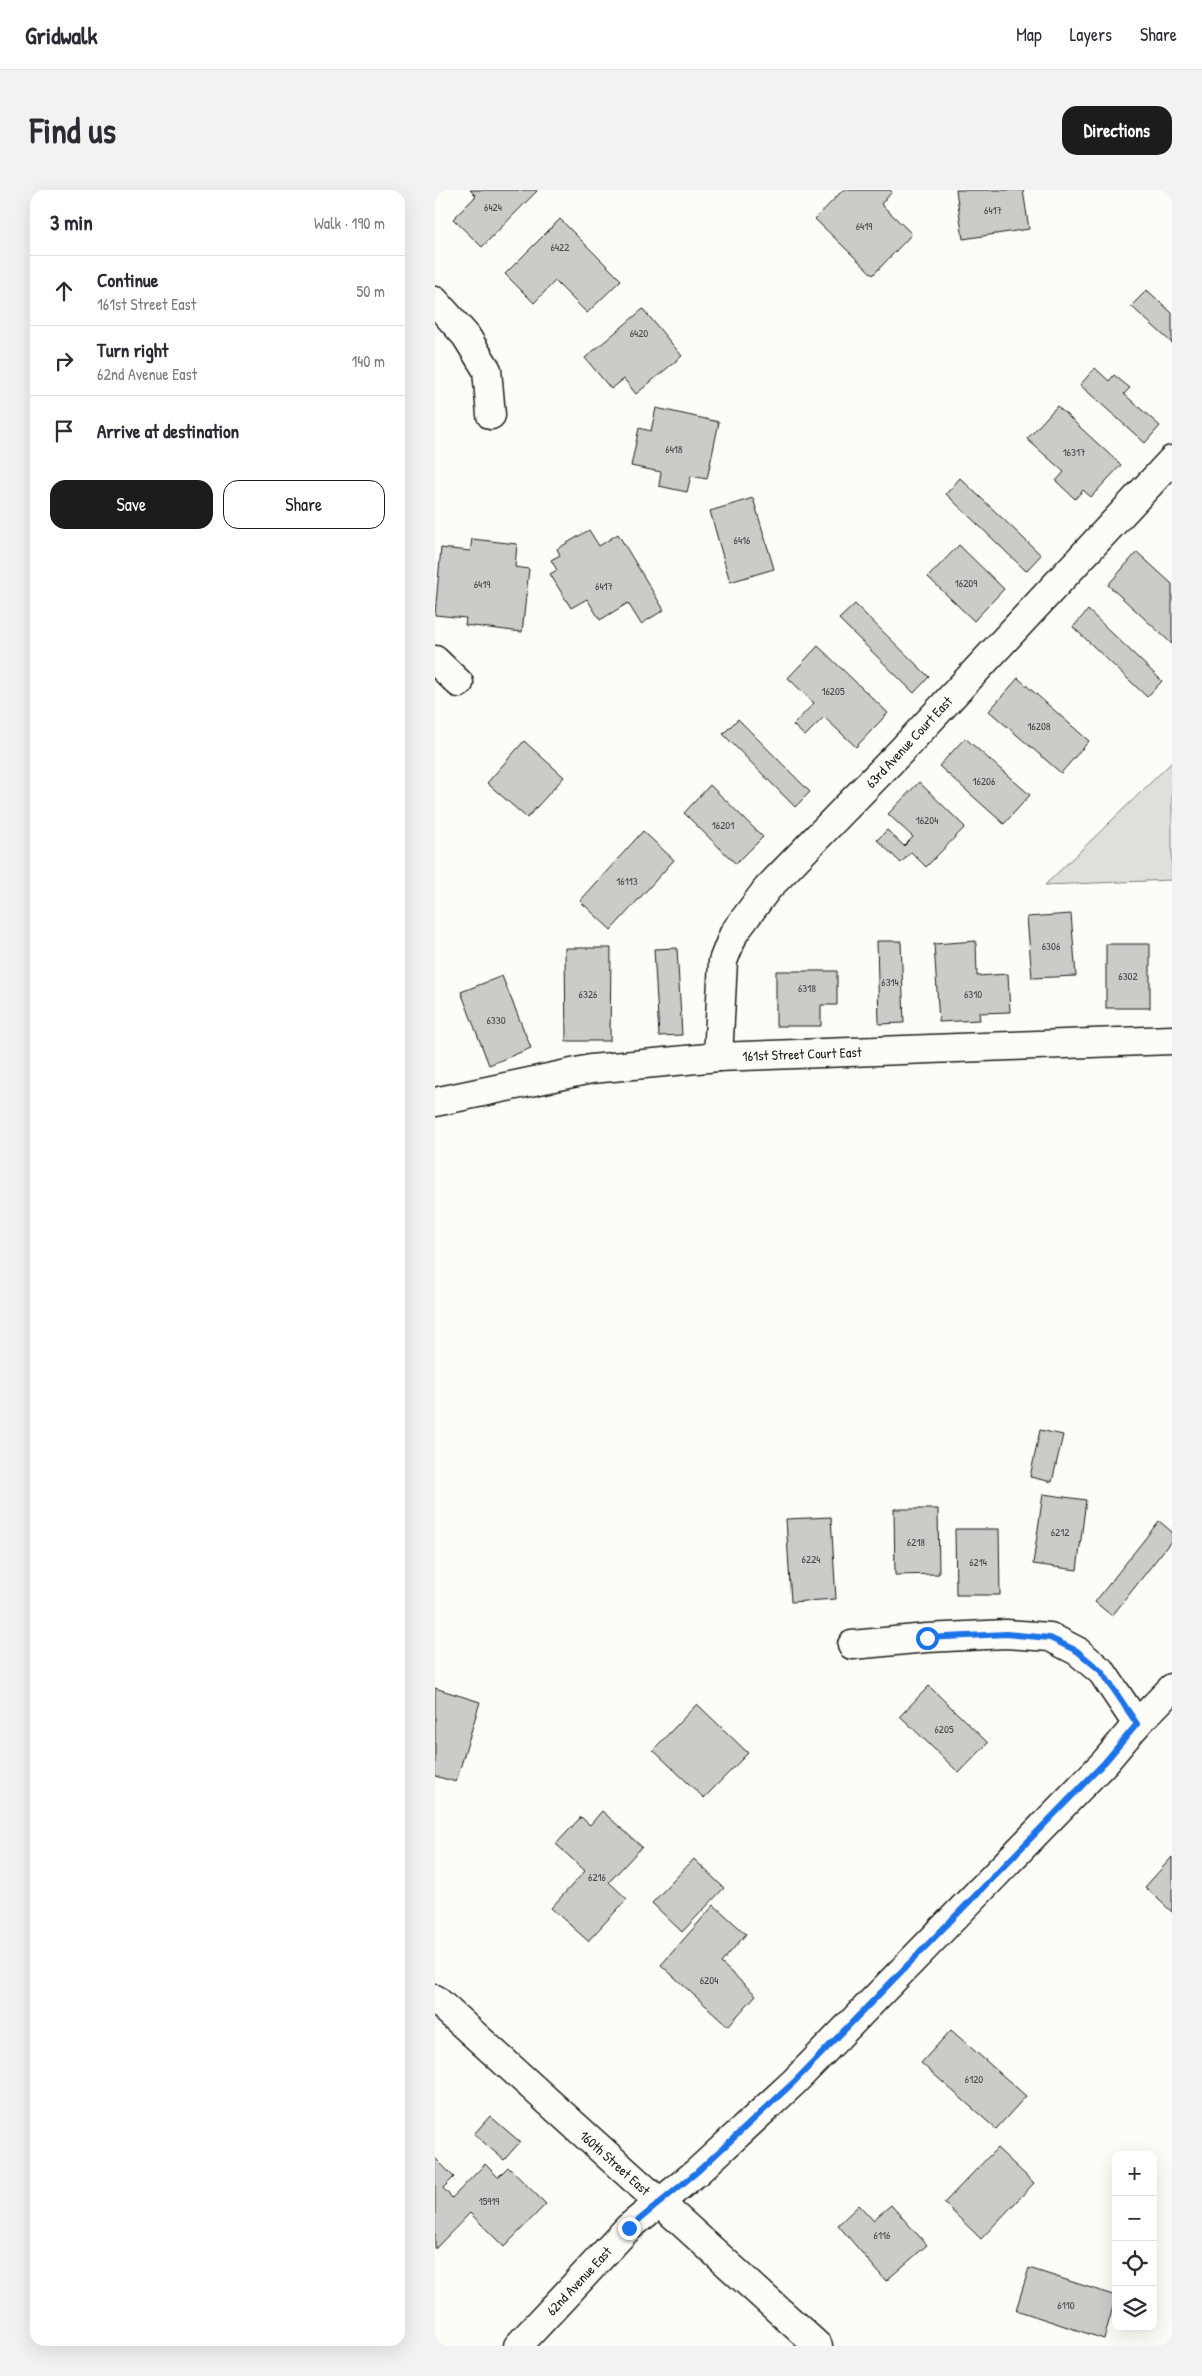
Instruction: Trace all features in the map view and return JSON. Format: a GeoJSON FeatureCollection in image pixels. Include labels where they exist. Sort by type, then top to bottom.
{"type":"FeatureCollection","features":[{"type":"Feature","properties":{"kind":"street"},"geometry":{"type":"LineString","coordinates":[[435,301],[466,336],[487,370],[491,415]]}},
{"type":"Feature","properties":{"kind":"street","name":"63rd Avenue Court East"},"geometry":{"type":"LineString","coordinates":[[718,1057],[723,961],[734,932],[767,889],[903,749],[1172,460]]}},
{"type":"Feature","properties":{"kind":"street"},"geometry":{"type":"LineString","coordinates":[[435,660],[459,683]]}},
{"type":"Feature","properties":{"kind":"street","name":"161st Street Court East"},"geometry":{"type":"LineString","coordinates":[[435,1102],[591,1069],[718,1057],[1172,1040]]}},
{"type":"Feature","properties":{"kind":"street"},"geometry":{"type":"LineString","coordinates":[[852,1645],[927,1638],[996,1635],[1050,1638],[1077,1651],[1102,1672],[1137,1724]]}},
{"type":"Feature","properties":{"kind":"street","name":"62nd Avenue East"},"geometry":{"type":"LineString","coordinates":[[519,2346],[629,2228],[697,2172],[794,2082],[1105,1762],[1137,1724],[1172,1688]]}},
{"type":"Feature","properties":{"kind":"street","name":"160th Street East"},"geometry":{"type":"LineString","coordinates":[[435,1999],[818,2346]]}},
{"type":"Feature","properties":{"kind":"shaded area"},"geometry":{"type":"Polygon","coordinates":[[[1172,762],[1172,880],[1045,885],[1172,762]]]}},
{"type":"Feature","properties":{"kind":"building"},"geometry":{"type":"Polygon","coordinates":[[[470,190],[537,191],[482,247],[453,219],[476,196],[470,190]]]}},
{"type":"Feature","properties":{"kind":"building"},"geometry":{"type":"Polygon","coordinates":[[[843,190],[890,190],[892,192],[881,204],[912,234],[873,275],[815,219],[843,190]]]}},
{"type":"Feature","properties":{"kind":"building"},"geometry":{"type":"Polygon","coordinates":[[[956,190],[1023,190],[1029,229],[963,239],[956,190]]]}},
{"type":"Feature","properties":{"kind":"building"},"geometry":{"type":"Polygon","coordinates":[[[560,219],[621,280],[587,313],[555,281],[534,303],[505,274],[560,219]]]}},
{"type":"Feature","properties":{"kind":"building"},"geometry":{"type":"Polygon","coordinates":[[[1147,290],[1172,313],[1172,343],[1131,306],[1147,290]]]}},
{"type":"Feature","properties":{"kind":"building"},"geometry":{"type":"Polygon","coordinates":[[[643,309],[682,356],[636,394],[624,379],[611,389],[585,358],[643,309]]]}},
{"type":"Feature","properties":{"kind":"building"},"geometry":{"type":"Polygon","coordinates":[[[1095,368],[1109,381],[1114,375],[1130,388],[1124,394],[1160,426],[1145,443],[1080,385],[1095,368]]]}},
{"type":"Feature","properties":{"kind":"building"},"geometry":{"type":"Polygon","coordinates":[[[1057,406],[1121,465],[1091,497],[1083,490],[1075,499],[1056,481],[1064,472],[1027,439],[1057,406]]]}},
{"type":"Feature","properties":{"kind":"building"},"geometry":{"type":"Polygon","coordinates":[[[656,408],[719,422],[707,479],[691,476],[687,492],[659,486],[661,472],[631,466],[639,428],[651,431],[656,408]]]}},
{"type":"Feature","properties":{"kind":"building"},"geometry":{"type":"Polygon","coordinates":[[[960,478],[1041,555],[1026,571],[946,494],[960,478]]]}},
{"type":"Feature","properties":{"kind":"building"},"geometry":{"type":"Polygon","coordinates":[[[753,498],[774,569],[730,582],[710,511],[753,498]]]}},
{"type":"Feature","properties":{"kind":"building"},"geometry":{"type":"Polygon","coordinates":[[[589,530],[599,546],[618,534],[664,610],[641,624],[628,603],[600,620],[587,599],[571,608],[550,574],[557,570],[551,560],[560,555],[557,549],[589,530]]]}},
{"type":"Feature","properties":{"kind":"building"},"geometry":{"type":"Polygon","coordinates":[[[472,539],[517,544],[515,567],[529,569],[522,632],[465,625],[466,618],[435,615],[441,548],[470,551],[472,539]]]}},
{"type":"Feature","properties":{"kind":"building"},"geometry":{"type":"Polygon","coordinates":[[[959,545],[1004,589],[974,621],[928,577],[959,545]]]}},
{"type":"Feature","properties":{"kind":"building"},"geometry":{"type":"Polygon","coordinates":[[[1137,552],[1172,584],[1172,644],[1108,585],[1137,552]]]}},
{"type":"Feature","properties":{"kind":"building"},"geometry":{"type":"Polygon","coordinates":[[[855,604],[929,677],[914,693],[839,619],[855,604]]]}},
{"type":"Feature","properties":{"kind":"building"},"geometry":{"type":"Polygon","coordinates":[[[1088,610],[1162,681],[1147,697],[1073,627],[1088,610]]]}},
{"type":"Feature","properties":{"kind":"building"},"geometry":{"type":"Polygon","coordinates":[[[818,646],[888,713],[856,747],[824,717],[805,736],[793,725],[814,703],[788,678],[818,646]]]}},
{"type":"Feature","properties":{"kind":"building"},"geometry":{"type":"Polygon","coordinates":[[[1018,678],[1089,741],[1061,773],[989,711],[1018,678]]]}},
{"type":"Feature","properties":{"kind":"building"},"geometry":{"type":"Polygon","coordinates":[[[738,719],[810,792],[795,807],[723,734],[738,719]]]}},
{"type":"Feature","properties":{"kind":"building"},"geometry":{"type":"Polygon","coordinates":[[[965,738],[1030,795],[1004,824],[939,766],[965,738]]]}},
{"type":"Feature","properties":{"kind":"building"},"geometry":{"type":"Polygon","coordinates":[[[524,741],[564,777],[527,818],[487,783],[524,741]]]}},
{"type":"Feature","properties":{"kind":"building"},"geometry":{"type":"Polygon","coordinates":[[[919,782],[965,827],[926,867],[911,852],[901,863],[877,840],[887,830],[904,846],[913,837],[888,814],[919,782]]]}},
{"type":"Feature","properties":{"kind":"building"},"geometry":{"type":"Polygon","coordinates":[[[710,785],[763,837],[736,864],[684,813],[710,785]]]}},
{"type":"Feature","properties":{"kind":"building"},"geometry":{"type":"Polygon","coordinates":[[[643,831],[674,860],[611,930],[580,901],[643,831]]]}},
{"type":"Feature","properties":{"kind":"building"},"geometry":{"type":"Polygon","coordinates":[[[1071,914],[1076,976],[1032,978],[1027,917],[1071,914]]]}},
{"type":"Feature","properties":{"kind":"building"},"geometry":{"type":"Polygon","coordinates":[[[877,941],[901,941],[904,1023],[879,1024],[877,941]]]}},
{"type":"Feature","properties":{"kind":"building"},"geometry":{"type":"Polygon","coordinates":[[[976,941],[977,976],[1008,974],[1010,1012],[979,1013],[980,1020],[939,1022],[934,944],[976,941]]]}},
{"type":"Feature","properties":{"kind":"building"},"geometry":{"type":"Polygon","coordinates":[[[1106,944],[1150,944],[1150,1008],[1106,1008],[1106,944]]]}},
{"type":"Feature","properties":{"kind":"building"},"geometry":{"type":"Polygon","coordinates":[[[565,948],[611,948],[610,1041],[566,1041],[565,948]]]}},
{"type":"Feature","properties":{"kind":"building"},"geometry":{"type":"Polygon","coordinates":[[[677,948],[682,1035],[659,1036],[654,949],[677,948]]]}},
{"type":"Feature","properties":{"kind":"building"},"geometry":{"type":"Polygon","coordinates":[[[776,971],[837,971],[837,1005],[821,1005],[821,1026],[776,1026],[776,971]]]}},
{"type":"Feature","properties":{"kind":"building"},"geometry":{"type":"Polygon","coordinates":[[[502,976],[531,1048],[489,1065],[461,992],[502,976]]]}},
{"type":"Feature","properties":{"kind":"building"},"geometry":{"type":"Polygon","coordinates":[[[1040,1430],[1063,1435],[1052,1482],[1030,1477],[1040,1430]]]}},
{"type":"Feature","properties":{"kind":"building"},"geometry":{"type":"Polygon","coordinates":[[[1043,1494],[1086,1500],[1077,1570],[1033,1564],[1043,1494]]]}},
{"type":"Feature","properties":{"kind":"building"},"geometry":{"type":"Polygon","coordinates":[[[894,1509],[938,1509],[939,1574],[895,1575],[894,1509]]]}},
{"type":"Feature","properties":{"kind":"building"},"geometry":{"type":"Polygon","coordinates":[[[831,1517],[836,1599],[791,1602],[786,1519],[831,1517]]]}},
{"type":"Feature","properties":{"kind":"building"},"geometry":{"type":"Polygon","coordinates":[[[1159,1521],[1172,1532],[1172,1540],[1112,1616],[1095,1602],[1159,1521]]]}},
{"type":"Feature","properties":{"kind":"building"},"geometry":{"type":"Polygon","coordinates":[[[955,1529],[999,1529],[1000,1595],[956,1595],[955,1529]]]}},
{"type":"Feature","properties":{"kind":"building"},"geometry":{"type":"Polygon","coordinates":[[[929,1686],[988,1743],[959,1773],[900,1716],[929,1686]]]}},
{"type":"Feature","properties":{"kind":"building"},"geometry":{"type":"Polygon","coordinates":[[[435,1688],[480,1702],[456,1782],[435,1776],[435,1688]]]}},
{"type":"Feature","properties":{"kind":"building"},"geometry":{"type":"Polygon","coordinates":[[[697,1704],[748,1753],[704,1798],[653,1750],[697,1704]]]}},
{"type":"Feature","properties":{"kind":"building"},"geometry":{"type":"Polygon","coordinates":[[[602,1811],[642,1847],[609,1882],[627,1899],[588,1941],[551,1908],[585,1871],[556,1844],[581,1817],[590,1825],[602,1811]]]}},
{"type":"Feature","properties":{"kind":"building"},"geometry":{"type":"Polygon","coordinates":[[[1172,1857],[1172,1912],[1145,1887],[1172,1857]]]}},
{"type":"Feature","properties":{"kind":"building"},"geometry":{"type":"Polygon","coordinates":[[[694,1859],[724,1888],[682,1932],[652,1903],[694,1859]]]}},
{"type":"Feature","properties":{"kind":"building"},"geometry":{"type":"Polygon","coordinates":[[[714,1905],[746,1934],[721,1963],[756,1995],[728,2026],[661,1965],[714,1905]]]}},
{"type":"Feature","properties":{"kind":"building"},"geometry":{"type":"Polygon","coordinates":[[[951,2030],[1026,2096],[996,2129],[921,2063],[951,2030]]]}},
{"type":"Feature","properties":{"kind":"building"},"geometry":{"type":"Polygon","coordinates":[[[490,2116],[520,2142],[504,2160],[474,2134],[490,2116]]]}},
{"type":"Feature","properties":{"kind":"building"},"geometry":{"type":"Polygon","coordinates":[[[997,2148],[1034,2183],[981,2239],[944,2203],[997,2148]]]}},
{"type":"Feature","properties":{"kind":"building"},"geometry":{"type":"Polygon","coordinates":[[[435,2158],[454,2177],[443,2188],[452,2198],[485,2164],[498,2177],[508,2167],[546,2204],[504,2247],[470,2213],[435,2249],[435,2158]]]}},
{"type":"Feature","properties":{"kind":"building"},"geometry":{"type":"Polygon","coordinates":[[[859,2205],[873,2220],[891,2205],[927,2245],[886,2281],[838,2225],[859,2205]]]}},
{"type":"Feature","properties":{"kind":"building"},"geometry":{"type":"Polygon","coordinates":[[[1029,2268],[1112,2295],[1112,2310],[1104,2339],[1016,2310],[1029,2268]]]}},
{"type":"Feature","properties":{"kind":"route"},"geometry":{"type":"LineString","coordinates":[[629,2228],[697,2172],[794,2082],[1105,1762],[1137,1724],[1102,1672],[1077,1651],[1050,1638],[1006,1634],[927,1638]]}}]}
